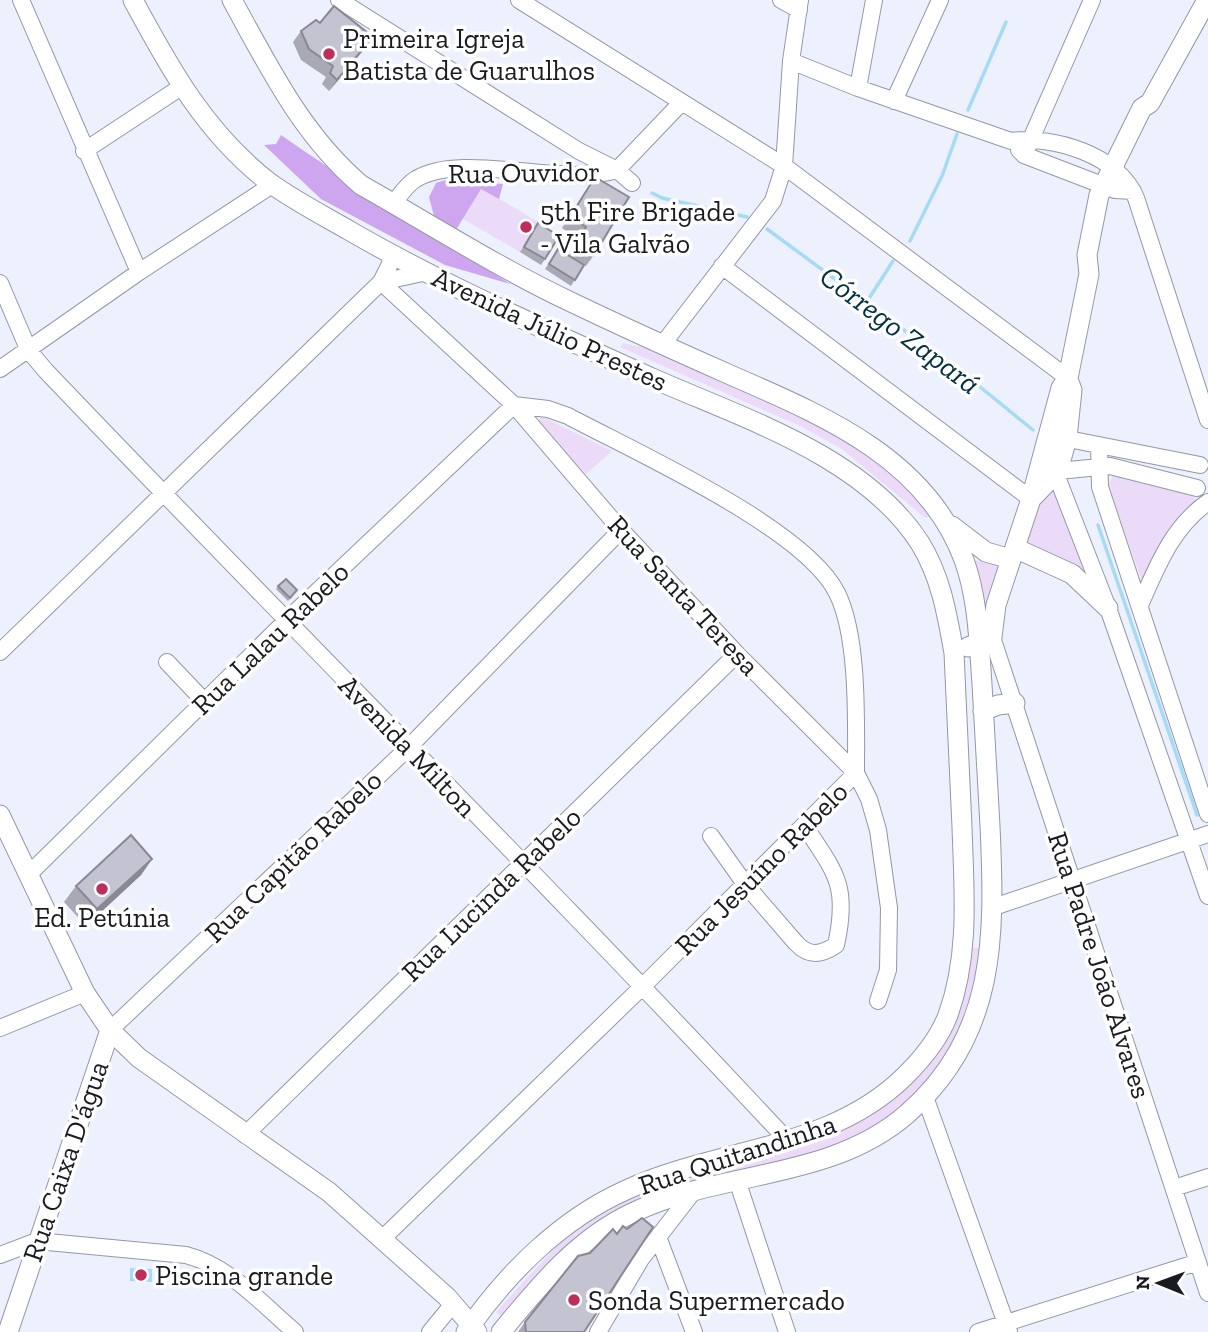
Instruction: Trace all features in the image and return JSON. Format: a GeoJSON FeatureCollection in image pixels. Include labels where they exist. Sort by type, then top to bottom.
{"type":"FeatureCollection","features":[{"type":"Feature","properties":{"kind":"main road","name":"Avenida Júlio Prestes"},"geometry":{"type":"LineString","coordinates":[[132,0],[181,87],[237,156],[272,185],[390,254],[804,444],[835,462],[866,487],[919,542],[938,578],[954,653]]}},
{"type":"Feature","properties":{"kind":"main road","name":"Rua Ouvidor"},"geometry":{"type":"LineString","coordinates":[[232,0],[307,129],[332,160],[361,185],[566,300]]}},
{"type":"Feature","properties":{"kind":"main road"},"geometry":{"type":"LineString","coordinates":[[501,1332],[532,1294],[595,1233],[636,1210],[693,1192],[836,1156],[873,1139],[925,1097],[954,1056],[982,1001],[990,958],[994,907],[983,711],[986,640],[1031,499],[1053,442],[1061,388],[1068,378],[1089,274],[1098,267],[1117,182],[1151,116],[1150,103],[1207,0]]}},
{"type":"Feature","properties":{"kind":"main road","name":"Avenida Júlio Prestes"},"geometry":{"type":"LineString","coordinates":[[566,300],[798,405],[851,432],[897,464],[945,519],[965,562],[986,640]]}},
{"type":"Feature","properties":{"kind":"main road"},"geometry":{"type":"LineString","coordinates":[[1031,499],[1058,471],[1053,442]]}},
{"type":"Feature","properties":{"kind":"main road"},"geometry":{"type":"LineString","coordinates":[[945,519],[986,552],[1013,553],[1072,574],[1108,608]]}},
{"type":"Feature","properties":{"kind":"main road"},"geometry":{"type":"LineString","coordinates":[[954,653],[986,640]]}},
{"type":"Feature","properties":{"kind":"main road","name":"Rua Quitandinha"},"geometry":{"type":"LineString","coordinates":[[471,1330],[535,1252],[590,1208],[661,1176],[820,1132],[885,1096],[933,1045],[948,1015],[966,919],[954,653]]}},
{"type":"Feature","properties":{"kind":"main road"},"geometry":{"type":"LineString","coordinates":[[983,711],[998,705],[1016,703]]}},
{"type":"Feature","properties":{"kind":"main road"},"geometry":{"type":"LineString","coordinates":[[0,815],[85,993],[110,1030],[139,1058],[329,1192],[453,1304],[471,1330]]}},
{"type":"Feature","properties":{"kind":"main road","name":"Rua Caixa D'água"},"geometry":{"type":"LineString","coordinates":[[8,1332],[110,1030]]}},
{"type":"Feature","properties":{"kind":"street"},"geometry":{"type":"LineString","coordinates":[[20,0],[139,272]]}},
{"type":"Feature","properties":{"kind":"street"},"geometry":{"type":"LineString","coordinates":[[338,0],[579,151],[617,170],[632,183]]}},
{"type":"Feature","properties":{"kind":"street"},"geometry":{"type":"LineString","coordinates":[[519,0],[538,5],[681,103],[784,166],[1068,378]]}},
{"type":"Feature","properties":{"kind":"street"},"geometry":{"type":"LineString","coordinates":[[662,345],[774,201],[784,166],[792,61],[800,5],[781,0]]}},
{"type":"Feature","properties":{"kind":"street"},"geometry":{"type":"LineString","coordinates":[[858,88],[874,0]]}},
{"type":"Feature","properties":{"kind":"street"},"geometry":{"type":"LineString","coordinates":[[894,101],[940,0]]}},
{"type":"Feature","properties":{"kind":"street"},"geometry":{"type":"LineString","coordinates":[[1024,155],[1092,0]]}},
{"type":"Feature","properties":{"kind":"street"},"geometry":{"type":"LineString","coordinates":[[792,61],[858,88],[1011,141],[1031,138],[1091,156],[1117,182],[1208,420]]}},
{"type":"Feature","properties":{"kind":"street"},"geometry":{"type":"LineString","coordinates":[[84,151],[181,87]]}},
{"type":"Feature","properties":{"kind":"street","name":"Rua Ouvidor"},"geometry":{"type":"LineString","coordinates":[[401,208],[423,176],[456,169],[557,175],[617,170],[681,103]]}},
{"type":"Feature","properties":{"kind":"street"},"geometry":{"type":"LineString","coordinates":[[1011,141],[1024,155],[1117,182]]}},
{"type":"Feature","properties":{"kind":"street"},"geometry":{"type":"LineString","coordinates":[[0,369],[139,272],[272,185]]}},
{"type":"Feature","properties":{"kind":"street"},"geometry":{"type":"LineString","coordinates":[[0,652],[165,496],[381,282],[390,264],[390,254]]}},
{"type":"Feature","properties":{"kind":"street"},"geometry":{"type":"LineString","coordinates":[[722,266],[1031,499]]}},
{"type":"Feature","properties":{"kind":"street"},"geometry":{"type":"LineString","coordinates":[[381,282],[427,272]]}},
{"type":"Feature","properties":{"kind":"street","name":"Rua Santa Teresa"},"geometry":{"type":"LineString","coordinates":[[381,282],[514,405],[621,530],[737,654],[856,773],[869,799],[878,830],[889,908],[888,970],[878,1001]]}},
{"type":"Feature","properties":{"kind":"street"},"geometry":{"type":"LineString","coordinates":[[0,283],[29,351]]}},
{"type":"Feature","properties":{"kind":"street","name":"Avenida Milton"},"geometry":{"type":"LineString","coordinates":[[29,351],[408,748],[643,986],[788,1141]]}},
{"type":"Feature","properties":{"kind":"street","name":"Rua Lalau Rabelo"},"geometry":{"type":"LineString","coordinates":[[29,874],[286,621],[514,405]]}},
{"type":"Feature","properties":{"kind":"street","name":"Rua Jesuíno Rabelo"},"geometry":{"type":"LineString","coordinates":[[383,1238],[643,986],[856,773],[856,699],[849,637],[838,594],[809,556],[788,538],[723,500],[568,416],[548,409],[514,405]]}},
{"type":"Feature","properties":{"kind":"street"},"geometry":{"type":"LineString","coordinates":[[1053,442],[1100,445],[1204,461],[1195,480],[1204,497]]}},
{"type":"Feature","properties":{"kind":"street"},"geometry":{"type":"LineString","coordinates":[[1100,445],[1097,466],[1100,487],[1208,814]]}},
{"type":"Feature","properties":{"kind":"street"},"geometry":{"type":"LineString","coordinates":[[1204,497],[1143,473],[1097,466],[1058,471],[1208,896]]}},
{"type":"Feature","properties":{"kind":"street"},"geometry":{"type":"LineString","coordinates":[[1140,606],[1168,547],[1204,497]]}},
{"type":"Feature","properties":{"kind":"street","name":"Rua Capitão Rabelo"},"geometry":{"type":"LineString","coordinates":[[110,1030],[408,748],[621,530]]}},
{"type":"Feature","properties":{"kind":"street","name":"Rua Padre João Alvares"},"geometry":{"type":"LineString","coordinates":[[986,640],[1016,703],[1071,882],[1208,1293]]}},
{"type":"Feature","properties":{"kind":"street","name":"Rua Lucinda Rabelo"},"geometry":{"type":"LineString","coordinates":[[245,1135],[737,654]]}},
{"type":"Feature","properties":{"kind":"street"},"geometry":{"type":"LineString","coordinates":[[167,662],[204,701]]}},
{"type":"Feature","properties":{"kind":"street"},"geometry":{"type":"LineString","coordinates":[[711,836],[745,884],[805,952],[822,954],[836,945],[843,913],[837,876],[804,825]]}},
{"type":"Feature","properties":{"kind":"street"},"geometry":{"type":"LineString","coordinates":[[994,907],[1208,834]]}},
{"type":"Feature","properties":{"kind":"street"},"geometry":{"type":"LineString","coordinates":[[0,1028],[85,993]]}},
{"type":"Feature","properties":{"kind":"street"},"geometry":{"type":"LineString","coordinates":[[925,1097],[1008,1327]]}},
{"type":"Feature","properties":{"kind":"street"},"geometry":{"type":"LineString","coordinates":[[1174,1188],[1208,1177]]}},
{"type":"Feature","properties":{"kind":"street"},"geometry":{"type":"LineString","coordinates":[[737,1181],[787,1332]]}},
{"type":"Feature","properties":{"kind":"street"},"geometry":{"type":"LineString","coordinates":[[598,1332],[641,1259],[693,1192]]}},
{"type":"Feature","properties":{"kind":"street"},"geometry":{"type":"LineString","coordinates":[[658,1237],[694,1332]]}},
{"type":"Feature","properties":{"kind":"street"},"geometry":{"type":"LineString","coordinates":[[0,1255],[37,1241],[186,1255],[204,1260],[226,1272],[295,1332]]}},
{"type":"Feature","properties":{"kind":"street"},"geometry":{"type":"LineString","coordinates":[[978,1332],[1008,1327],[1198,1262]]}},
{"type":"Feature","properties":{"kind":"street"},"geometry":{"type":"LineString","coordinates":[[430,1332],[453,1304]]}},
{"type":"Feature","properties":{"kind":"shaded area"},"geometry":{"type":"Polygon","coordinates":[[[281,135],[510,284],[445,265],[321,199],[264,145],[276,144],[281,135]]]}},
{"type":"Feature","properties":{"kind":"shaded area"},"geometry":{"type":"Polygon","coordinates":[[[449,179],[503,184],[499,199],[481,189],[456,230],[434,216],[429,197],[436,183],[449,179]]]}},
{"type":"Feature","properties":{"kind":"shaded area"},"geometry":{"type":"Polygon","coordinates":[[[481,188],[538,222],[520,252],[463,219],[481,188]]]}},
{"type":"Feature","properties":{"kind":"shaded area"},"geometry":{"type":"Polygon","coordinates":[[[623,343],[655,350],[754,391],[892,465],[931,517],[924,517],[842,449],[800,426],[620,347],[623,343]]]}},
{"type":"Feature","properties":{"kind":"shaded area"},"geometry":{"type":"Polygon","coordinates":[[[540,418],[612,451],[586,474],[537,422],[540,418]]]}},
{"type":"Feature","properties":{"kind":"shaded area"},"geometry":{"type":"Polygon","coordinates":[[[1121,471],[1191,492],[1198,503],[1178,517],[1142,581],[1108,486],[1113,476],[1121,471]]]}},
{"type":"Feature","properties":{"kind":"shaded area"},"geometry":{"type":"Polygon","coordinates":[[[1060,479],[1094,580],[1021,545],[1033,498],[1060,479]]]}},
{"type":"Feature","properties":{"kind":"shaded area"},"geometry":{"type":"Polygon","coordinates":[[[1004,559],[986,605],[977,601],[969,561],[1004,559]]]}},
{"type":"Feature","properties":{"kind":"shaded area"},"geometry":{"type":"Polygon","coordinates":[[[971,947],[987,949],[962,1037],[927,1086],[884,1126],[836,1150],[628,1210],[505,1320],[496,1312],[569,1235],[621,1199],[672,1179],[829,1137],[881,1108],[926,1065],[953,1027],[971,947]]]}},
{"type":"Feature","properties":{"kind":"water","name":"Piscina grande"},"geometry":{"type":"Polygon","coordinates":[[[130,1268],[152,1269],[152,1282],[130,1281],[130,1268]]]}},
{"type":"Feature","properties":{"kind":"building","name":"Primeira Igreja Batista de Guarulhos"},"geometry":{"type":"Polygon","coordinates":[[[334,6],[373,37],[337,80],[330,73],[333,66],[309,49],[301,31],[316,20],[320,23],[334,6]]]}},
{"type":"Feature","properties":{"kind":"building"},"geometry":{"type":"Polygon","coordinates":[[[595,177],[629,197],[594,255],[576,244],[586,227],[570,217],[595,177]]]}},
{"type":"Feature","properties":{"kind":"building"},"geometry":{"type":"Polygon","coordinates":[[[538,223],[559,236],[545,259],[524,247],[538,223]]]}},
{"type":"Feature","properties":{"kind":"building"},"geometry":{"type":"Polygon","coordinates":[[[558,249],[584,265],[575,280],[549,264],[558,249]]]}},
{"type":"Feature","properties":{"kind":"building"},"geometry":{"type":"Polygon","coordinates":[[[286,579],[297,590],[290,598],[278,586],[286,579]]]}},
{"type":"Feature","properties":{"kind":"building","name":"Ed. Petúnia"},"geometry":{"type":"Polygon","coordinates":[[[131,835],[152,859],[97,909],[76,886],[131,835]]]}},
{"type":"Feature","properties":{"kind":"building","name":"Sonda Supermercado"},"geometry":{"type":"Polygon","coordinates":[[[642,1218],[653,1227],[584,1332],[526,1332],[525,1322],[578,1256],[590,1253],[613,1229],[617,1234],[623,1226],[627,1229],[642,1218]]]}},
{"type":"Feature","properties":{"kind":"waterway"},"geometry":{"type":"LineString","coordinates":[[968,110],[1006,22]]}},
{"type":"Feature","properties":{"kind":"waterway"},"geometry":{"type":"LineString","coordinates":[[910,241],[942,176],[957,134]]}},
{"type":"Feature","properties":{"kind":"waterway","name":"Córrego Zapará"},"geometry":{"type":"LineString","coordinates":[[652,193],[662,198],[747,217]]}},
{"type":"Feature","properties":{"kind":"waterway","name":"Córrego Zapará"},"geometry":{"type":"LineString","coordinates":[[767,229],[969,378],[1033,430]]}},
{"type":"Feature","properties":{"kind":"waterway"},"geometry":{"type":"LineString","coordinates":[[866,303],[893,261]]}},
{"type":"Feature","properties":{"kind":"waterway","name":"Córrego Zapará"},"geometry":{"type":"LineString","coordinates":[[1098,525],[1197,815]]}},
{"type":"Feature","properties":{"kind":"place","name":"Primeira Igreja Batista de Guarulhos"},"geometry":{"type":"Point","coordinates":[329,54]}},
{"type":"Feature","properties":{"kind":"place","name":"5th Fire Brigade - Vila Galvão"},"geometry":{"type":"Point","coordinates":[526,227]}},
{"type":"Feature","properties":{"kind":"place","name":"Ed. Petúnia"},"geometry":{"type":"Point","coordinates":[102,889]}},
{"type":"Feature","properties":{"kind":"place","name":"Piscina grande"},"geometry":{"type":"Point","coordinates":[141,1275]}},
{"type":"Feature","properties":{"kind":"place","name":"Sonda Supermercado"},"geometry":{"type":"Point","coordinates":[574,1300]}}]}
